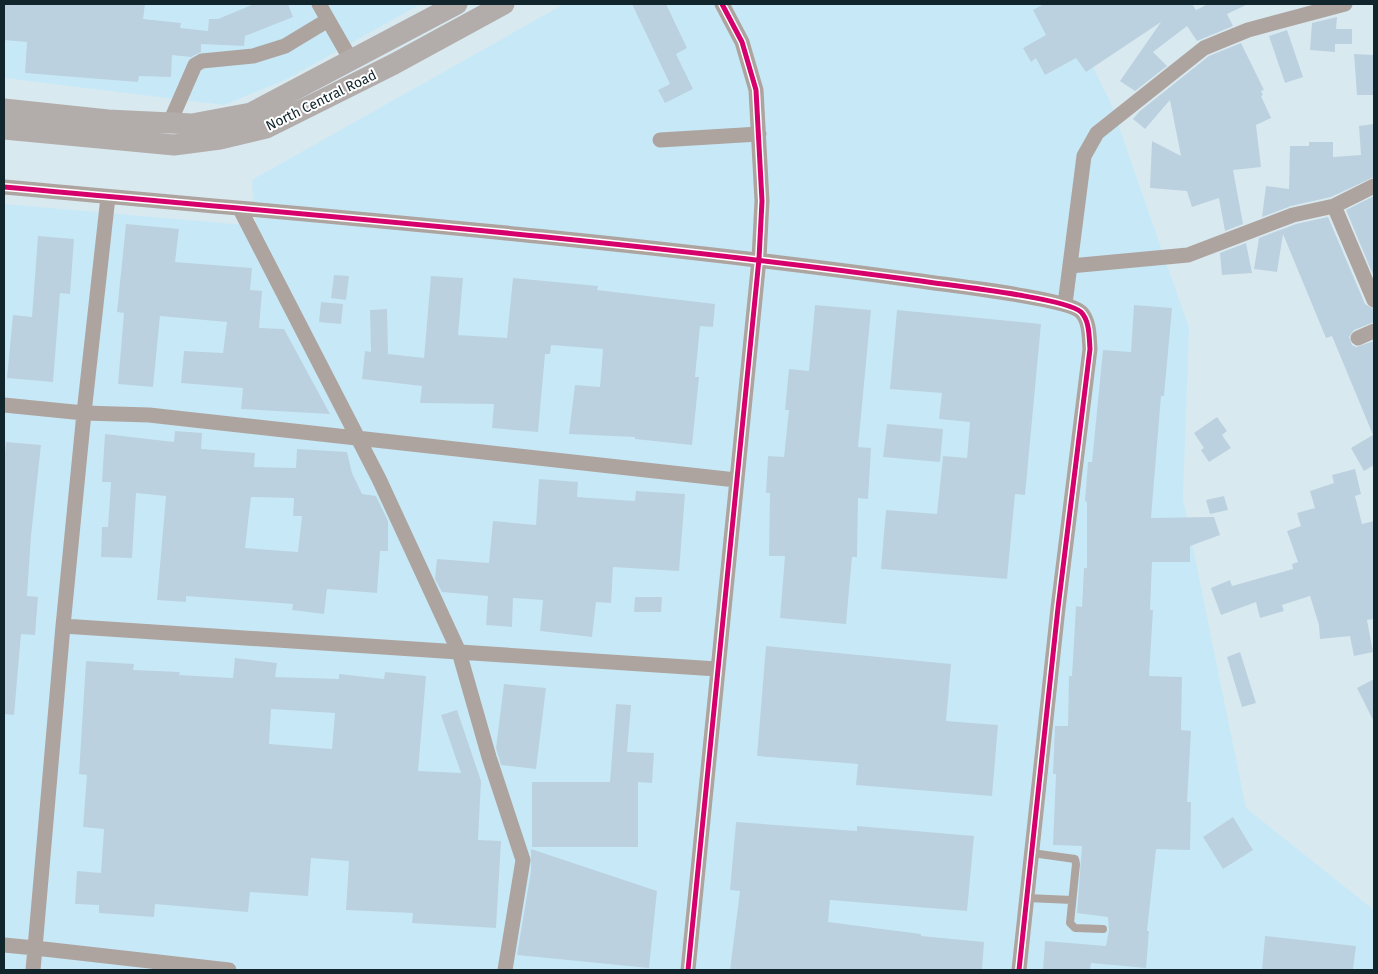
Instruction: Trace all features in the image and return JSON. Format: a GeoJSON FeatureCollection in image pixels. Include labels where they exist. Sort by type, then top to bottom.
{"type":"FeatureCollection","features":[{"type":"Feature","properties":{"kind":"main road","name":"North Central Road"},"geometry":{"type":"LineString","coordinates":[[4,109],[108,120],[192,124],[251,114],[457,4]]}},
{"type":"Feature","properties":{"kind":"main road","name":"North Central Road"},"geometry":{"type":"LineString","coordinates":[[4,129],[174,145],[220,139],[266,128],[394,64],[504,4]]}},
{"type":"Feature","properties":{"kind":"street"},"geometry":{"type":"LineString","coordinates":[[319,4],[351,60]]}},
{"type":"Feature","properties":{"kind":"street"},"geometry":{"type":"LineString","coordinates":[[688,970],[759,259],[762,201],[756,90],[742,42],[722,4]]}},
{"type":"Feature","properties":{"kind":"street"},"geometry":{"type":"LineString","coordinates":[[1065,304],[1084,156],[1097,133],[1204,48],[1248,30],[1345,4]]}},
{"type":"Feature","properties":{"kind":"street"},"geometry":{"type":"LineString","coordinates":[[170,122],[195,65],[202,61],[253,56],[285,46],[328,20]]}},
{"type":"Feature","properties":{"kind":"street"},"geometry":{"type":"LineString","coordinates":[[660,140],[759,134]]}},
{"type":"Feature","properties":{"kind":"street"},"geometry":{"type":"LineString","coordinates":[[1070,266],[1188,255],[1293,214],[1334,206],[1374,186]]}},
{"type":"Feature","properties":{"kind":"street"},"geometry":{"type":"LineString","coordinates":[[4,187],[759,259],[976,289],[1065,304],[1081,312],[1088,324],[1090,349],[1058,608],[1019,970]]}},
{"type":"Feature","properties":{"kind":"street"},"geometry":{"type":"LineString","coordinates":[[33,970],[63,626],[108,197]]}},
{"type":"Feature","properties":{"kind":"street"},"geometry":{"type":"LineString","coordinates":[[1334,206],[1374,300]]}},
{"type":"Feature","properties":{"kind":"street"},"geometry":{"type":"LineString","coordinates":[[240,209],[402,526],[460,652],[488,757],[524,860],[505,970]]}},
{"type":"Feature","properties":{"kind":"street"},"geometry":{"type":"LineString","coordinates":[[1358,338],[1374,332]]}},
{"type":"Feature","properties":{"kind":"street"},"geometry":{"type":"LineString","coordinates":[[4,405],[84,413],[149,415],[736,480]]}},
{"type":"Feature","properties":{"kind":"street"},"geometry":{"type":"LineString","coordinates":[[63,626],[718,669]]}},
{"type":"Feature","properties":{"kind":"street"},"geometry":{"type":"LineString","coordinates":[[4,945],[229,970]]}},
{"type":"Feature","properties":{"kind":"lane"},"geometry":{"type":"LineString","coordinates":[[1032,853],[1075,859],[1069,920],[1071,926],[1103,929]]}},
{"type":"Feature","properties":{"kind":"lane"},"geometry":{"type":"LineString","coordinates":[[1027,898],[1072,900]]}},
{"type":"Feature","properties":{"kind":"shaded area"},"geometry":{"type":"Polygon","coordinates":[[[4,4],[421,4],[287,79],[224,105],[4,78],[4,4]]]}},
{"type":"Feature","properties":{"kind":"shaded area"},"geometry":{"type":"Polygon","coordinates":[[[564,4],[1061,4],[1110,101],[1189,328],[1183,499],[1246,808],[1374,910],[1374,970],[4,970],[4,204],[256,226],[252,180],[564,4]]]}},
{"type":"Feature","properties":{"kind":"building"},"geometry":{"type":"Polygon","coordinates":[[[4,4],[145,4],[143,19],[181,23],[180,28],[208,31],[209,19],[218,19],[254,4],[288,4],[293,17],[245,36],[244,46],[201,44],[201,52],[191,57],[172,55],[171,77],[139,76],[138,82],[25,73],[27,42],[4,40],[4,4]]]}},
{"type":"Feature","properties":{"kind":"building"},"geometry":{"type":"Polygon","coordinates":[[[632,4],[666,4],[687,48],[676,54],[693,89],[665,103],[658,90],[670,84],[632,4]]]}},
{"type":"Feature","properties":{"kind":"building"},"geometry":{"type":"Polygon","coordinates":[[[1044,4],[1192,4],[1196,10],[1208,4],[1248,4],[1227,14],[1233,26],[1197,41],[1187,26],[1153,52],[1167,66],[1135,91],[1120,81],[1161,22],[1086,72],[1076,58],[1045,75],[1036,58],[1031,62],[1023,48],[1046,35],[1033,10],[1044,4]]]}},
{"type":"Feature","properties":{"kind":"building"},"geometry":{"type":"Polygon","coordinates":[[[1337,17],[1336,29],[1352,29],[1352,44],[1335,44],[1335,52],[1310,50],[1312,23],[1337,17]]]}},
{"type":"Feature","properties":{"kind":"building"},"geometry":{"type":"Polygon","coordinates":[[[1287,30],[1303,77],[1285,83],[1269,36],[1287,30]]]}},
{"type":"Feature","properties":{"kind":"building"},"geometry":{"type":"Polygon","coordinates":[[[1241,43],[1264,90],[1261,91],[1263,95],[1261,96],[1271,118],[1256,125],[1261,167],[1233,170],[1243,224],[1225,231],[1219,198],[1192,207],[1187,191],[1150,188],[1152,141],[1181,156],[1170,100],[1145,129],[1133,119],[1140,111],[1209,56],[1241,43]]]}},
{"type":"Feature","properties":{"kind":"building"},"geometry":{"type":"Polygon","coordinates":[[[1354,54],[1374,55],[1374,95],[1357,95],[1354,54]]]}},
{"type":"Feature","properties":{"kind":"building"},"geometry":{"type":"Polygon","coordinates":[[[1374,124],[1374,177],[1331,197],[1291,206],[1262,217],[1266,186],[1289,189],[1290,146],[1309,146],[1309,142],[1333,142],[1333,157],[1361,155],[1359,126],[1374,124]]]}},
{"type":"Feature","properties":{"kind":"building"},"geometry":{"type":"Polygon","coordinates":[[[1374,196],[1374,277],[1346,210],[1374,196]]]}},
{"type":"Feature","properties":{"kind":"building"},"geometry":{"type":"Polygon","coordinates":[[[1328,217],[1365,304],[1374,309],[1374,322],[1354,330],[1349,337],[1352,345],[1356,347],[1374,341],[1374,465],[1364,471],[1351,448],[1373,435],[1332,336],[1326,338],[1283,234],[1277,272],[1254,269],[1259,238],[1296,224],[1328,217]]]}},
{"type":"Feature","properties":{"kind":"building"},"geometry":{"type":"Polygon","coordinates":[[[126,224],[179,229],[175,262],[252,268],[250,290],[262,291],[259,328],[284,329],[330,414],[241,409],[243,388],[181,383],[184,351],[223,353],[227,322],[160,316],[153,387],[118,384],[124,313],[117,312],[126,224]]]}},
{"type":"Feature","properties":{"kind":"building"},"geometry":{"type":"Polygon","coordinates":[[[38,236],[74,239],[70,294],[60,293],[53,382],[7,378],[13,315],[32,317],[38,236]]]}},
{"type":"Feature","properties":{"kind":"building"},"geometry":{"type":"Polygon","coordinates":[[[1246,243],[1252,273],[1222,275],[1220,253],[1246,243]]]}},
{"type":"Feature","properties":{"kind":"building"},"geometry":{"type":"Polygon","coordinates":[[[334,275],[349,276],[346,300],[331,298],[334,275]]]}},
{"type":"Feature","properties":{"kind":"building"},"geometry":{"type":"Polygon","coordinates":[[[431,276],[463,278],[458,335],[507,338],[513,278],[598,286],[597,290],[715,304],[713,327],[700,326],[695,377],[699,377],[692,445],[635,439],[635,437],[569,434],[575,385],[600,387],[603,349],[551,345],[550,354],[545,354],[538,432],[492,428],[494,404],[420,403],[422,386],[362,379],[365,351],[371,352],[370,310],[387,309],[388,354],[424,358],[431,276]]]}},
{"type":"Feature","properties":{"kind":"building"},"geometry":{"type":"Polygon","coordinates":[[[321,302],[343,304],[341,324],[319,322],[321,302]]]}},
{"type":"Feature","properties":{"kind":"building"},"geometry":{"type":"Polygon","coordinates":[[[815,305],[871,310],[858,447],[871,448],[868,499],[858,498],[857,557],[852,557],[846,624],[780,618],[785,556],[769,556],[770,493],[766,493],[768,456],[784,457],[789,410],[785,410],[789,369],[809,371],[815,305]]]}},
{"type":"Feature","properties":{"kind":"building"},"geometry":{"type":"Polygon","coordinates":[[[1134,305],[1172,308],[1164,396],[1161,396],[1151,518],[1214,517],[1220,535],[1190,546],[1190,562],[1152,562],[1150,610],[1153,610],[1149,676],[1182,677],[1181,730],[1191,731],[1187,802],[1191,802],[1190,850],[1156,849],[1147,931],[1149,931],[1146,968],[1091,963],[1090,970],[1043,970],[1045,941],[1106,946],[1109,930],[1108,917],[1077,913],[1082,846],[1053,845],[1056,774],[1053,774],[1055,726],[1068,726],[1069,676],[1072,676],[1076,606],[1082,607],[1084,568],[1087,568],[1087,502],[1085,501],[1088,462],[1092,462],[1103,350],[1131,352],[1134,305]]]}},
{"type":"Feature","properties":{"kind":"building"},"geometry":{"type":"Polygon","coordinates":[[[897,310],[1041,324],[1025,495],[1015,494],[1007,579],[881,569],[886,510],[937,514],[943,456],[967,458],[970,422],[939,419],[942,393],[890,389],[897,310]]]}},
{"type":"Feature","properties":{"kind":"building"},"geometry":{"type":"Polygon","coordinates":[[[1217,417],[1227,431],[1222,435],[1231,448],[1209,462],[1201,450],[1204,448],[1194,433],[1217,417]]]}},
{"type":"Feature","properties":{"kind":"building"},"geometry":{"type":"Polygon","coordinates":[[[887,424],[943,429],[940,462],[883,457],[887,424]]]}},
{"type":"Feature","properties":{"kind":"building"},"geometry":{"type":"Polygon","coordinates":[[[175,431],[202,433],[201,449],[255,453],[254,467],[296,468],[297,449],[347,452],[352,473],[362,494],[376,496],[388,521],[388,551],[380,551],[377,593],[327,589],[324,614],[292,610],[293,604],[186,596],[186,602],[157,600],[166,496],[136,493],[132,558],[101,557],[102,527],[108,527],[111,482],[102,482],[105,434],[174,442],[175,431]],[[251,497],[245,548],[298,552],[302,516],[293,516],[294,498],[251,497]]]}},
{"type":"Feature","properties":{"kind":"building"},"geometry":{"type":"Polygon","coordinates":[[[6,442],[41,445],[31,536],[27,596],[38,597],[35,635],[21,634],[14,715],[4,714],[4,467],[6,442]]]}},
{"type":"Feature","properties":{"kind":"building"},"geometry":{"type":"Polygon","coordinates":[[[1355,469],[1361,494],[1355,496],[1362,524],[1374,521],[1374,619],[1367,620],[1373,652],[1354,656],[1350,636],[1320,639],[1319,625],[1310,596],[1282,605],[1284,611],[1260,618],[1256,602],[1221,615],[1211,588],[1230,580],[1232,586],[1293,569],[1292,564],[1298,562],[1287,531],[1301,526],[1297,513],[1315,508],[1310,491],[1334,483],[1332,475],[1355,469]]]}},
{"type":"Feature","properties":{"kind":"building"},"geometry":{"type":"Polygon","coordinates":[[[539,479],[578,482],[577,497],[635,501],[636,491],[685,494],[679,571],[613,567],[611,603],[596,602],[592,637],[540,631],[543,600],[513,598],[512,627],[486,625],[488,596],[442,592],[435,579],[437,559],[489,563],[493,521],[536,525],[539,479]]]}},
{"type":"Feature","properties":{"kind":"building"},"geometry":{"type":"Polygon","coordinates":[[[1224,496],[1228,510],[1210,514],[1206,500],[1224,496]]]}},
{"type":"Feature","properties":{"kind":"building"},"geometry":{"type":"Polygon","coordinates":[[[635,597],[662,597],[661,612],[634,612],[635,597]]]}},
{"type":"Feature","properties":{"kind":"building"},"geometry":{"type":"Polygon","coordinates":[[[766,646],[951,664],[946,721],[998,725],[992,796],[856,785],[858,764],[757,756],[766,646]]]}},
{"type":"Feature","properties":{"kind":"building"},"geometry":{"type":"Polygon","coordinates":[[[1240,652],[1256,703],[1242,707],[1227,657],[1240,652]]]}},
{"type":"Feature","properties":{"kind":"building"},"geometry":{"type":"Polygon","coordinates":[[[235,658],[277,663],[275,677],[339,679],[339,674],[384,679],[385,672],[426,676],[418,771],[461,773],[441,715],[457,710],[481,781],[478,840],[501,841],[496,928],[412,923],[413,913],[346,910],[349,861],[311,858],[308,896],[250,892],[248,912],[155,904],[154,917],[99,913],[99,905],[75,904],[77,871],[101,873],[104,829],[83,827],[87,775],[79,774],[86,661],[134,664],[133,670],[180,672],[179,675],[233,678],[235,658]],[[271,709],[269,744],[332,749],[335,713],[271,709]]]}},
{"type":"Feature","properties":{"kind":"building"},"geometry":{"type":"Polygon","coordinates":[[[1374,679],[1374,722],[1357,688],[1374,679]]]}},
{"type":"Feature","properties":{"kind":"building"},"geometry":{"type":"Polygon","coordinates":[[[504,684],[546,688],[536,769],[501,765],[496,748],[504,684]]]}},
{"type":"Feature","properties":{"kind":"building"},"geometry":{"type":"Polygon","coordinates":[[[616,704],[631,705],[627,752],[654,753],[652,783],[638,782],[638,847],[532,847],[532,782],[610,782],[616,704]]]}},
{"type":"Feature","properties":{"kind":"building"},"geometry":{"type":"Polygon","coordinates":[[[1233,817],[1253,850],[1223,869],[1203,837],[1233,817]]]}},
{"type":"Feature","properties":{"kind":"building"},"geometry":{"type":"Polygon","coordinates":[[[736,822],[857,831],[857,826],[974,836],[967,911],[830,900],[828,922],[921,934],[921,936],[984,942],[982,970],[730,970],[740,891],[730,890],[736,822]]]}},
{"type":"Feature","properties":{"kind":"building"},"geometry":{"type":"Polygon","coordinates":[[[531,849],[657,891],[649,968],[517,955],[531,871],[531,849]]]}},
{"type":"Feature","properties":{"kind":"building"},"geometry":{"type":"Polygon","coordinates":[[[1265,936],[1356,946],[1353,970],[1262,970],[1265,936]]]}},
{"type":"Feature","properties":{"kind":"cycle path"},"geometry":{"type":"LineString","coordinates":[[688,970],[759,259],[762,201],[756,90],[742,42],[722,4]]}},
{"type":"Feature","properties":{"kind":"cycle path"},"geometry":{"type":"LineString","coordinates":[[4,187],[578,240],[807,266],[1031,297],[1071,307],[1081,312],[1088,325],[1090,349],[1058,608],[1019,970]]}}]}
